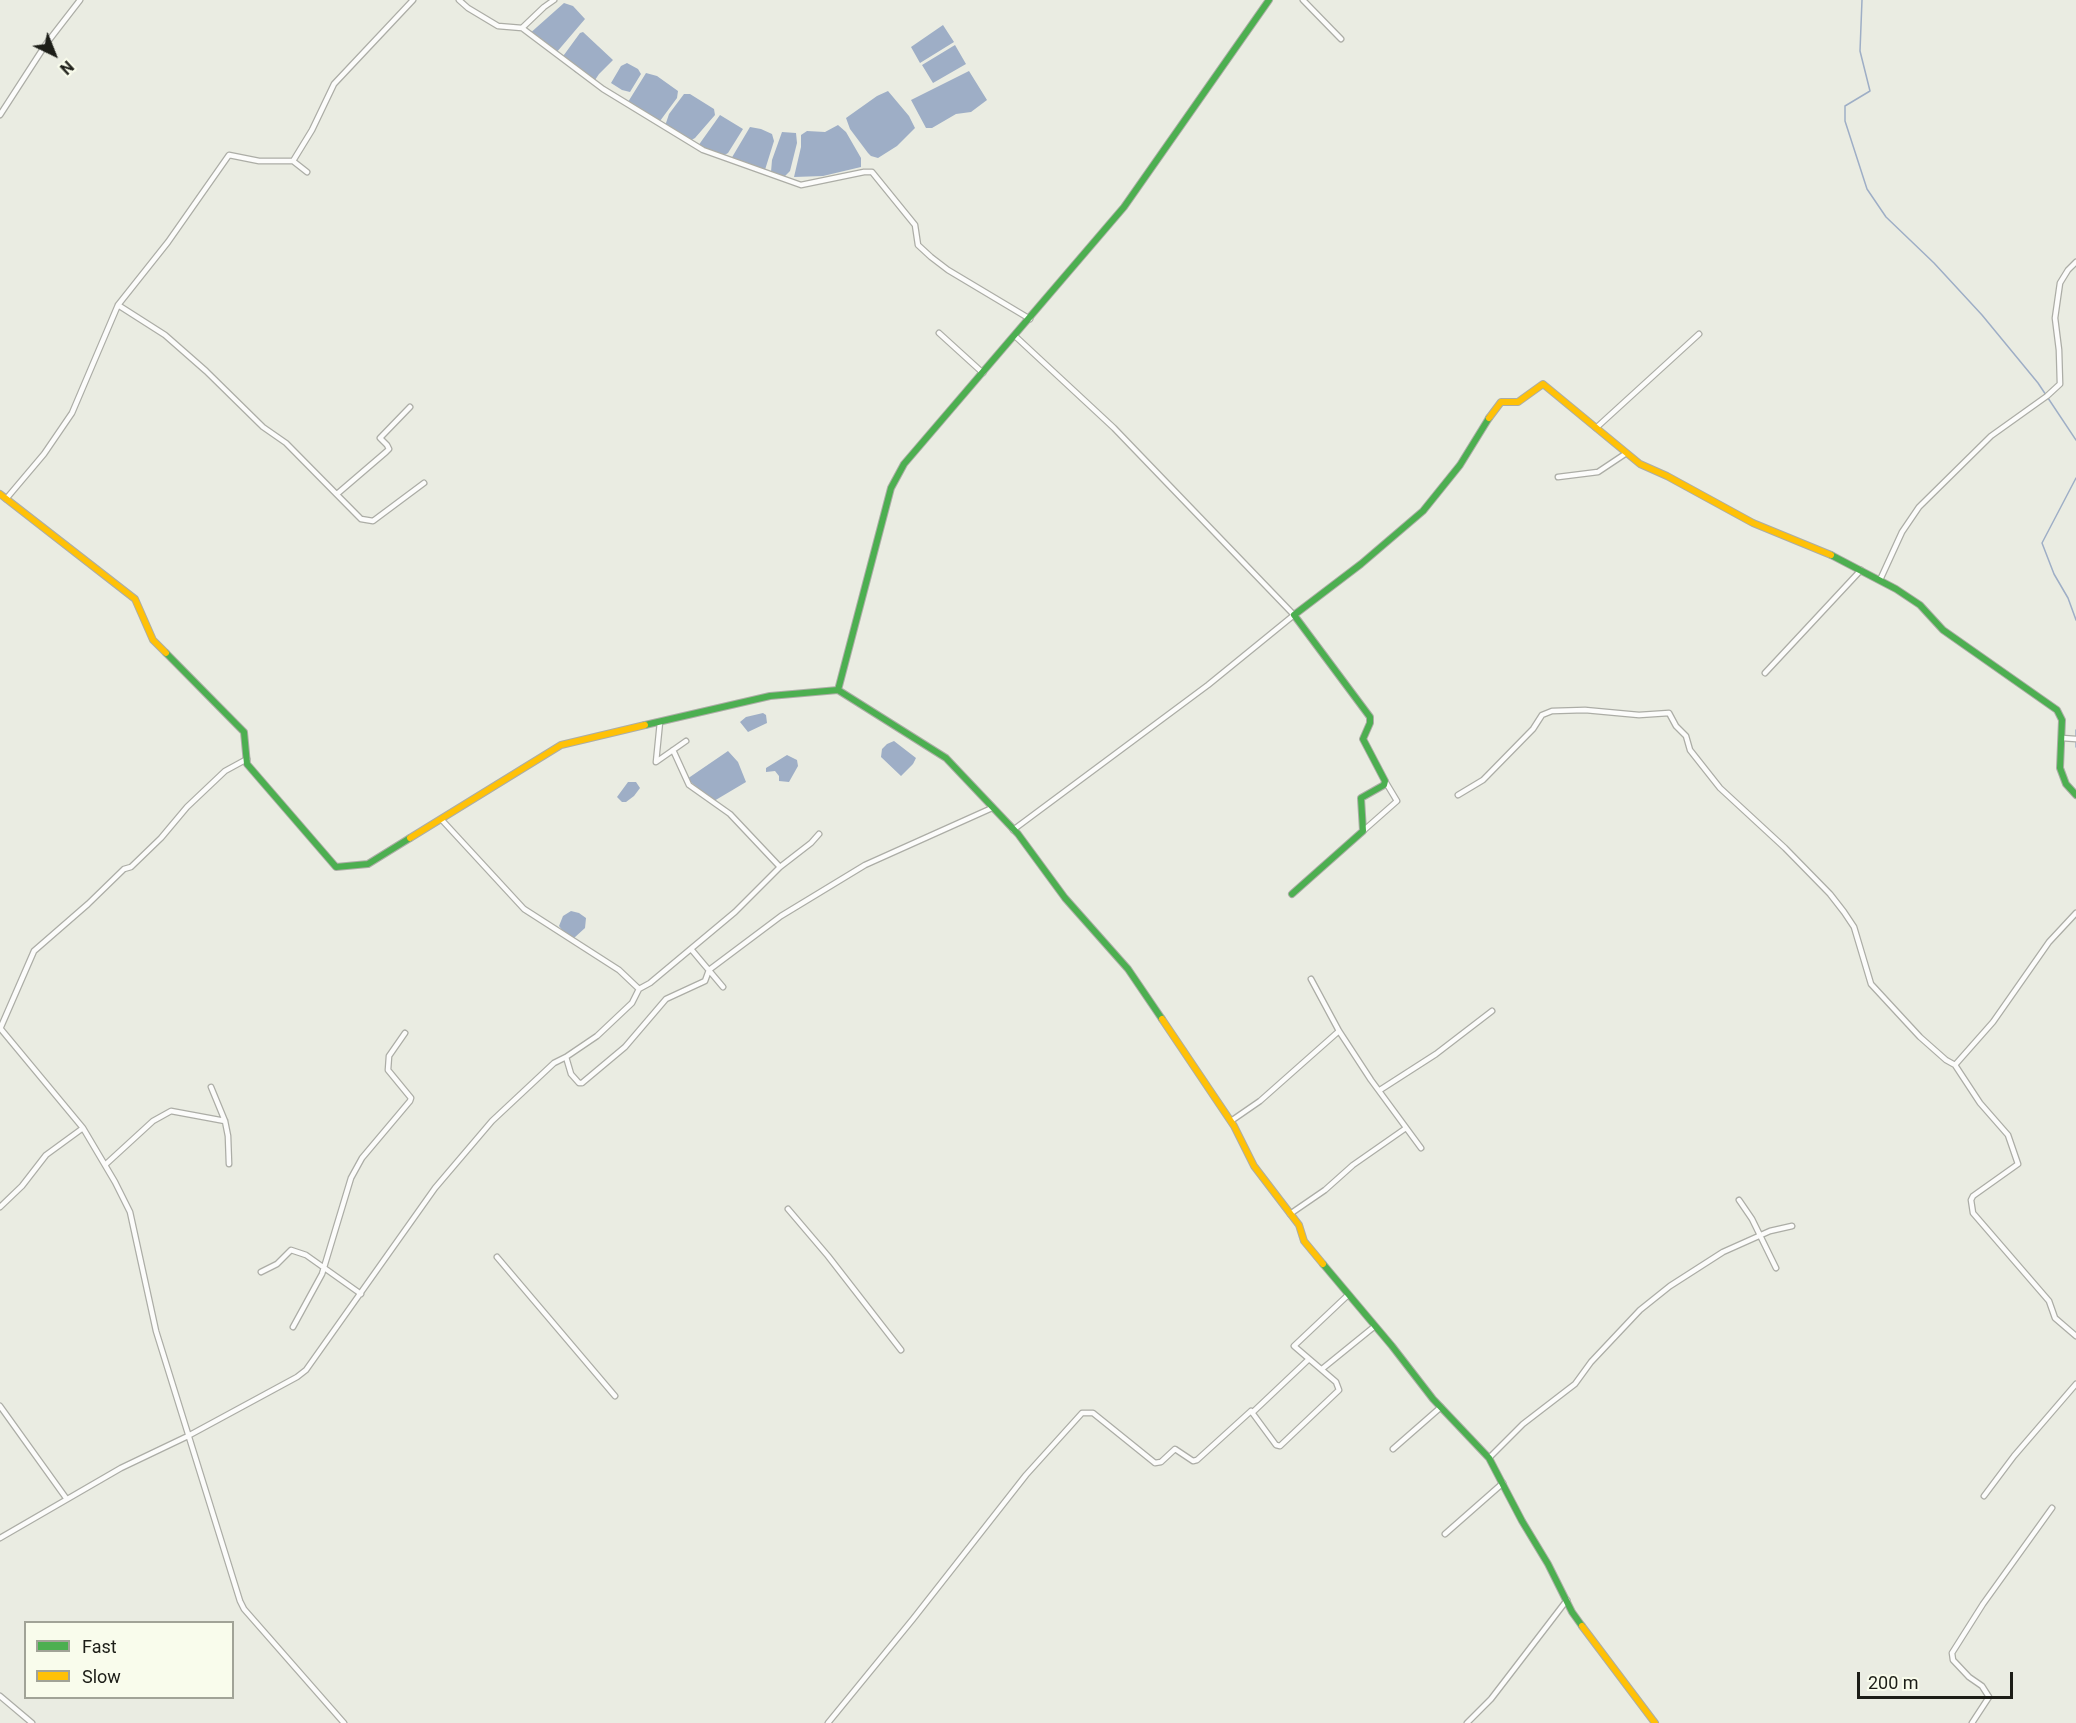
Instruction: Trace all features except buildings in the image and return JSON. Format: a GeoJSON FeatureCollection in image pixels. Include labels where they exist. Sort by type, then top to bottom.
{"type":"FeatureCollection","features":[{"type":"Feature","properties":{"kind":"street"},"geometry":{"type":"LineString","coordinates":[[0,115],[46,44],[80,0]]}},
{"type":"Feature","properties":{"kind":"street"},"geometry":{"type":"LineString","coordinates":[[293,161],[312,130],[334,84],[413,0]]}},
{"type":"Feature","properties":{"kind":"street"},"geometry":{"type":"LineString","coordinates":[[459,0],[498,26],[522,28],[603,89],[703,150],[801,185],[872,172],[915,225],[918,245],[948,270],[1030,319]]}},
{"type":"Feature","properties":{"kind":"street"},"geometry":{"type":"LineString","coordinates":[[522,28],[554,0]]}},
{"type":"Feature","properties":{"kind":"street"},"geometry":{"type":"LineString","coordinates":[[838,690],[891,488],[904,464],[1125,207],[1269,0]]}},
{"type":"Feature","properties":{"kind":"street"},"geometry":{"type":"LineString","coordinates":[[1303,0],[1341,39]]}},
{"type":"Feature","properties":{"kind":"street"},"geometry":{"type":"LineString","coordinates":[[6,500],[44,454],[72,412],[118,305],[168,242],[229,155],[259,161],[293,161],[307,172]]}},
{"type":"Feature","properties":{"kind":"street"},"geometry":{"type":"LineString","coordinates":[[1880,580],[1902,532],[1919,507],[1991,436],[2060,384],[2060,350],[2055,318],[2060,283],[2076,262]]}},
{"type":"Feature","properties":{"kind":"street"},"geometry":{"type":"LineString","coordinates":[[118,305],[165,335],[206,371],[263,428],[286,443],[361,519],[373,521],[424,483]]}},
{"type":"Feature","properties":{"kind":"street"},"geometry":{"type":"LineString","coordinates":[[939,333],[983,373]]}},
{"type":"Feature","properties":{"kind":"street"},"geometry":{"type":"LineString","coordinates":[[1596,428],[1699,334]]}},
{"type":"Feature","properties":{"kind":"street"},"geometry":{"type":"LineString","coordinates":[[1015,336],[1114,428],[1294,615],[1370,717],[1370,723],[1363,739],[1397,801],[1292,894]]}},
{"type":"Feature","properties":{"kind":"street"},"geometry":{"type":"LineString","coordinates":[[1013,830],[1208,685],[1361,564],[1423,511],[1461,465],[1487,420],[1501,402],[1505,400],[1518,402],[1543,384],[1624,454],[1753,523],[1821,550],[1880,580],[1920,605],[1943,630],[2057,710],[2062,720],[2060,768],[2066,784],[2076,795]]}},
{"type":"Feature","properties":{"kind":"street"},"geometry":{"type":"LineString","coordinates":[[337,494],[389,449],[380,438],[410,406]]}},
{"type":"Feature","properties":{"kind":"street"},"geometry":{"type":"LineString","coordinates":[[1558,477],[1598,471],[1624,454]]}},
{"type":"Feature","properties":{"kind":"street"},"geometry":{"type":"LineString","coordinates":[[0,494],[135,598],[153,640],[244,732],[247,764],[336,867],[368,864],[561,745],[770,696],[838,690],[946,759],[1013,830],[1065,898],[1128,969],[1231,1121],[1254,1166],[1299,1225],[1304,1241],[1441,1407],[1489,1458],[1572,1612],[1655,1723]]}},
{"type":"Feature","properties":{"kind":"street"},"geometry":{"type":"LineString","coordinates":[[1765,673],[1861,570]]}},
{"type":"Feature","properties":{"kind":"street"},"geometry":{"type":"LineString","coordinates":[[1458,795],[1483,780],[1533,729],[1542,715],[1552,711],[1585,710],[1639,715],[1669,713],[1676,726],[1686,736],[1690,750],[1720,788],[1785,848],[1845,912],[1854,927],[1871,984],[1920,1038],[1955,1065],[1980,1103],[2008,1135],[2018,1164],[1973,1196],[1971,1200],[1974,1214],[2049,1301],[2055,1318],[2076,1336]]}},
{"type":"Feature","properties":{"kind":"street"},"geometry":{"type":"LineString","coordinates":[[660,722],[656,762],[686,741]]}},
{"type":"Feature","properties":{"kind":"street"},"geometry":{"type":"LineString","coordinates":[[2062,738],[2076,739]]}},
{"type":"Feature","properties":{"kind":"street"},"geometry":{"type":"LineString","coordinates":[[673,750],[689,785],[730,814],[780,867]]}},
{"type":"Feature","properties":{"kind":"street"},"geometry":{"type":"LineString","coordinates":[[247,759],[225,771],[187,807],[161,838],[131,867],[124,869],[118,877],[34,951],[0,1029],[83,1128],[130,1212],[156,1330],[234,1585],[244,1609],[344,1723]]}},
{"type":"Feature","properties":{"kind":"street"},"geometry":{"type":"LineString","coordinates":[[1363,831],[1361,798],[1384,785],[1385,781]]}},
{"type":"Feature","properties":{"kind":"street"},"geometry":{"type":"LineString","coordinates":[[566,1057],[571,1074],[579,1083],[582,1083],[625,1047],[666,999],[705,981],[709,970],[781,916],[865,865],[992,808]]}},
{"type":"Feature","properties":{"kind":"street"},"geometry":{"type":"LineString","coordinates":[[441,819],[524,909],[619,969],[639,989]]}},
{"type":"Feature","properties":{"kind":"street"},"geometry":{"type":"LineString","coordinates":[[0,1538],[66,1498],[121,1468],[188,1436],[306,1370],[435,1188],[492,1121],[554,1063],[597,1036],[632,1003],[639,989],[650,983],[735,912],[780,867],[819,834]]}},
{"type":"Feature","properties":{"kind":"street"},"geometry":{"type":"LineString","coordinates":[[1955,1065],[1994,1022],[2049,942],[2076,913]]}},
{"type":"Feature","properties":{"kind":"street"},"geometry":{"type":"LineString","coordinates":[[691,949],[723,987]]}},
{"type":"Feature","properties":{"kind":"street"},"geometry":{"type":"LineString","coordinates":[[1311,979],[1339,1032],[1421,1149]]}},
{"type":"Feature","properties":{"kind":"street"},"geometry":{"type":"LineString","coordinates":[[1380,1090],[1436,1054],[1492,1011]]}},
{"type":"Feature","properties":{"kind":"street"},"geometry":{"type":"LineString","coordinates":[[1231,1121],[1260,1101],[1339,1032]]}},
{"type":"Feature","properties":{"kind":"street"},"geometry":{"type":"LineString","coordinates":[[293,1327],[322,1274],[351,1178],[362,1158],[410,1101],[411,1098],[388,1071],[389,1056],[405,1033]]}},
{"type":"Feature","properties":{"kind":"street"},"geometry":{"type":"LineString","coordinates":[[212,1086],[225,1121],[229,1164]]}},
{"type":"Feature","properties":{"kind":"street"},"geometry":{"type":"LineString","coordinates":[[105,1164],[153,1121],[171,1111],[225,1121]]}},
{"type":"Feature","properties":{"kind":"street"},"geometry":{"type":"LineString","coordinates":[[0,1207],[22,1186],[46,1155],[83,1128]]}},
{"type":"Feature","properties":{"kind":"street"},"geometry":{"type":"LineString","coordinates":[[1290,1214],[1325,1190],[1353,1165],[1406,1128]]}},
{"type":"Feature","properties":{"kind":"street"},"geometry":{"type":"LineString","coordinates":[[1739,1200],[1752,1219],[1776,1268]]}},
{"type":"Feature","properties":{"kind":"street"},"geometry":{"type":"LineString","coordinates":[[788,1209],[828,1256],[901,1350]]}},
{"type":"Feature","properties":{"kind":"street"},"geometry":{"type":"LineString","coordinates":[[1489,1458],[1523,1424],[1575,1384],[1591,1362],[1640,1310],[1670,1286],[1723,1252],[1760,1235],[1792,1226]]}},
{"type":"Feature","properties":{"kind":"street"},"geometry":{"type":"LineString","coordinates":[[261,1272],[277,1264],[291,1250],[306,1255],[361,1294]]}},
{"type":"Feature","properties":{"kind":"street"},"geometry":{"type":"LineString","coordinates":[[497,1257],[615,1396]]}},
{"type":"Feature","properties":{"kind":"street"},"geometry":{"type":"LineString","coordinates":[[1253,1412],[1276,1445],[1280,1446],[1339,1390],[1336,1382],[1294,1346],[1348,1295]]}},
{"type":"Feature","properties":{"kind":"street"},"geometry":{"type":"LineString","coordinates":[[1322,1370],[1375,1326]]}},
{"type":"Feature","properties":{"kind":"street"},"geometry":{"type":"LineString","coordinates":[[828,1723],[1026,1475],[1082,1413],[1093,1413],[1155,1463],[1175,1449],[1193,1461],[1197,1460],[1250,1412],[1253,1412],[1309,1359]]}},
{"type":"Feature","properties":{"kind":"street"},"geometry":{"type":"LineString","coordinates":[[1984,1496],[2014,1456],[2076,1384]]}},
{"type":"Feature","properties":{"kind":"street"},"geometry":{"type":"LineString","coordinates":[[0,1406],[66,1498]]}},
{"type":"Feature","properties":{"kind":"street"},"geometry":{"type":"LineString","coordinates":[[1393,1449],[1441,1407]]}},
{"type":"Feature","properties":{"kind":"street"},"geometry":{"type":"LineString","coordinates":[[1445,1534],[1503,1483]]}},
{"type":"Feature","properties":{"kind":"street"},"geometry":{"type":"LineString","coordinates":[[1972,1723],[1989,1697],[1983,1686],[1969,1677],[1953,1660],[1952,1653],[1983,1604],[2052,1508]]}},
{"type":"Feature","properties":{"kind":"street"},"geometry":{"type":"LineString","coordinates":[[1467,1723],[1491,1700],[1567,1600]]}},
{"type":"Feature","properties":{"kind":"street"},"geometry":{"type":"LineString","coordinates":[[0,1696],[32,1723]]}},
{"type":"Feature","properties":{"kind":"water"},"geometry":{"type":"Polygon","coordinates":[[[564,3],[573,6],[585,19],[556,53],[528,35],[564,3]]]}},
{"type":"Feature","properties":{"kind":"water"},"geometry":{"type":"Polygon","coordinates":[[[943,25],[954,42],[920,63],[911,47],[943,25]]]}},
{"type":"Feature","properties":{"kind":"water"},"geometry":{"type":"Polygon","coordinates":[[[583,32],[613,60],[593,83],[575,72],[561,59],[583,32]]]}},
{"type":"Feature","properties":{"kind":"water"},"geometry":{"type":"Polygon","coordinates":[[[955,45],[966,64],[933,83],[922,65],[955,45]]]}},
{"type":"Feature","properties":{"kind":"water"},"geometry":{"type":"Polygon","coordinates":[[[627,63],[638,69],[641,74],[630,92],[611,83],[621,66],[627,63]]]}},
{"type":"Feature","properties":{"kind":"water"},"geometry":{"type":"Polygon","coordinates":[[[969,71],[987,100],[971,112],[956,114],[932,128],[926,128],[911,100],[969,71]]]}},
{"type":"Feature","properties":{"kind":"water"},"geometry":{"type":"Polygon","coordinates":[[[646,73],[657,76],[678,91],[677,98],[660,121],[652,122],[628,102],[646,73]]]}},
{"type":"Feature","properties":{"kind":"water"},"geometry":{"type":"Polygon","coordinates":[[[888,91],[909,116],[915,128],[897,146],[878,158],[868,153],[850,129],[846,118],[888,91]]]}},
{"type":"Feature","properties":{"kind":"water"},"geometry":{"type":"Polygon","coordinates":[[[684,94],[690,94],[714,109],[715,115],[695,138],[688,142],[665,126],[669,114],[684,94]]]}},
{"type":"Feature","properties":{"kind":"water"},"geometry":{"type":"Polygon","coordinates":[[[720,115],[743,129],[728,153],[721,157],[698,146],[720,115]]]}},
{"type":"Feature","properties":{"kind":"water"},"geometry":{"type":"Polygon","coordinates":[[[838,125],[846,132],[861,158],[861,167],[823,176],[794,177],[801,147],[801,135],[807,131],[825,132],[838,125]]]}},
{"type":"Feature","properties":{"kind":"water"},"geometry":{"type":"Polygon","coordinates":[[[750,127],[772,134],[774,141],[764,173],[731,159],[750,127]]]}},
{"type":"Feature","properties":{"kind":"water"},"geometry":{"type":"Polygon","coordinates":[[[782,132],[796,133],[797,143],[790,171],[785,176],[771,172],[772,160],[782,132]]]}},
{"type":"Feature","properties":{"kind":"water"},"geometry":{"type":"Polygon","coordinates":[[[763,713],[766,715],[767,723],[748,732],[740,722],[746,717],[763,713]]]}},
{"type":"Feature","properties":{"kind":"water"},"geometry":{"type":"Polygon","coordinates":[[[894,741],[916,758],[901,776],[881,757],[882,749],[894,741]]]}},
{"type":"Feature","properties":{"kind":"water"},"geometry":{"type":"Polygon","coordinates":[[[728,751],[738,762],[746,782],[714,801],[687,779],[728,751]]]}},
{"type":"Feature","properties":{"kind":"water"},"geometry":{"type":"Polygon","coordinates":[[[787,755],[797,760],[798,766],[789,782],[779,781],[779,776],[775,771],[766,772],[766,768],[787,755]]]}},
{"type":"Feature","properties":{"kind":"water"},"geometry":{"type":"Polygon","coordinates":[[[628,782],[636,782],[640,788],[634,796],[622,802],[617,797],[628,782]]]}},
{"type":"Feature","properties":{"kind":"water"},"geometry":{"type":"Polygon","coordinates":[[[571,911],[586,918],[585,928],[574,938],[565,934],[559,926],[563,916],[571,911]]]}},
{"type":"Feature","properties":{"kind":"waterway"},"geometry":{"type":"LineString","coordinates":[[1862,0],[1860,51],[1870,91],[1845,106],[1845,121],[1867,189],[1886,217],[1934,263],[1982,315],[2038,383],[2076,440]]}},
{"type":"Feature","properties":{"kind":"waterway"},"geometry":{"type":"LineString","coordinates":[[2076,478],[2042,543],[2076,620]]}},
{"type":"Feature","properties":{"kind":"waterway"},"geometry":{"type":"LineString","coordinates":[[2076,730],[2076,747]]}},
{"type":"Feature","properties":{"kind":"traffic: fast"},"geometry":{"type":"LineString","coordinates":[[838,690],[891,488],[904,464],[1124,207],[1269,0]]}},
{"type":"Feature","properties":{"kind":"traffic: fast"},"geometry":{"type":"LineString","coordinates":[[1292,894],[1363,831],[1361,798],[1384,785],[1385,781],[1363,739],[1370,723],[1370,717],[1294,615],[1361,564],[1423,511],[1460,465],[1489,418]]}},
{"type":"Feature","properties":{"kind":"traffic: fast"},"geometry":{"type":"LineString","coordinates":[[1831,555],[1896,589],[1920,605],[1943,630],[2057,710],[2062,720],[2060,768],[2066,784],[2076,795]]}},
{"type":"Feature","properties":{"kind":"traffic: fast"},"geometry":{"type":"LineString","coordinates":[[166,653],[244,732],[247,764],[336,867],[368,864],[410,838]]}},
{"type":"Feature","properties":{"kind":"traffic: fast"},"geometry":{"type":"LineString","coordinates":[[645,725],[770,696],[838,690],[946,758],[1018,834],[1065,898],[1128,969],[1162,1019]]}},
{"type":"Feature","properties":{"kind":"traffic: fast"},"geometry":{"type":"LineString","coordinates":[[1323,1264],[1433,1399],[1489,1458],[1572,1612],[1582,1626]]}},
{"type":"Feature","properties":{"kind":"traffic: slow"},"geometry":{"type":"LineString","coordinates":[[1489,418],[1501,402],[1518,402],[1543,384],[1640,464],[1667,476],[1753,523],[1831,555]]}},
{"type":"Feature","properties":{"kind":"traffic: slow"},"geometry":{"type":"LineString","coordinates":[[0,494],[135,599],[153,640],[166,653]]}},
{"type":"Feature","properties":{"kind":"traffic: slow"},"geometry":{"type":"LineString","coordinates":[[410,838],[561,745],[645,725]]}},
{"type":"Feature","properties":{"kind":"traffic: slow"},"geometry":{"type":"LineString","coordinates":[[1162,1019],[1234,1126],[1254,1166],[1299,1225],[1304,1241],[1323,1264]]}},
{"type":"Feature","properties":{"kind":"traffic: slow"},"geometry":{"type":"LineString","coordinates":[[1582,1626],[1655,1723]]}}]}
